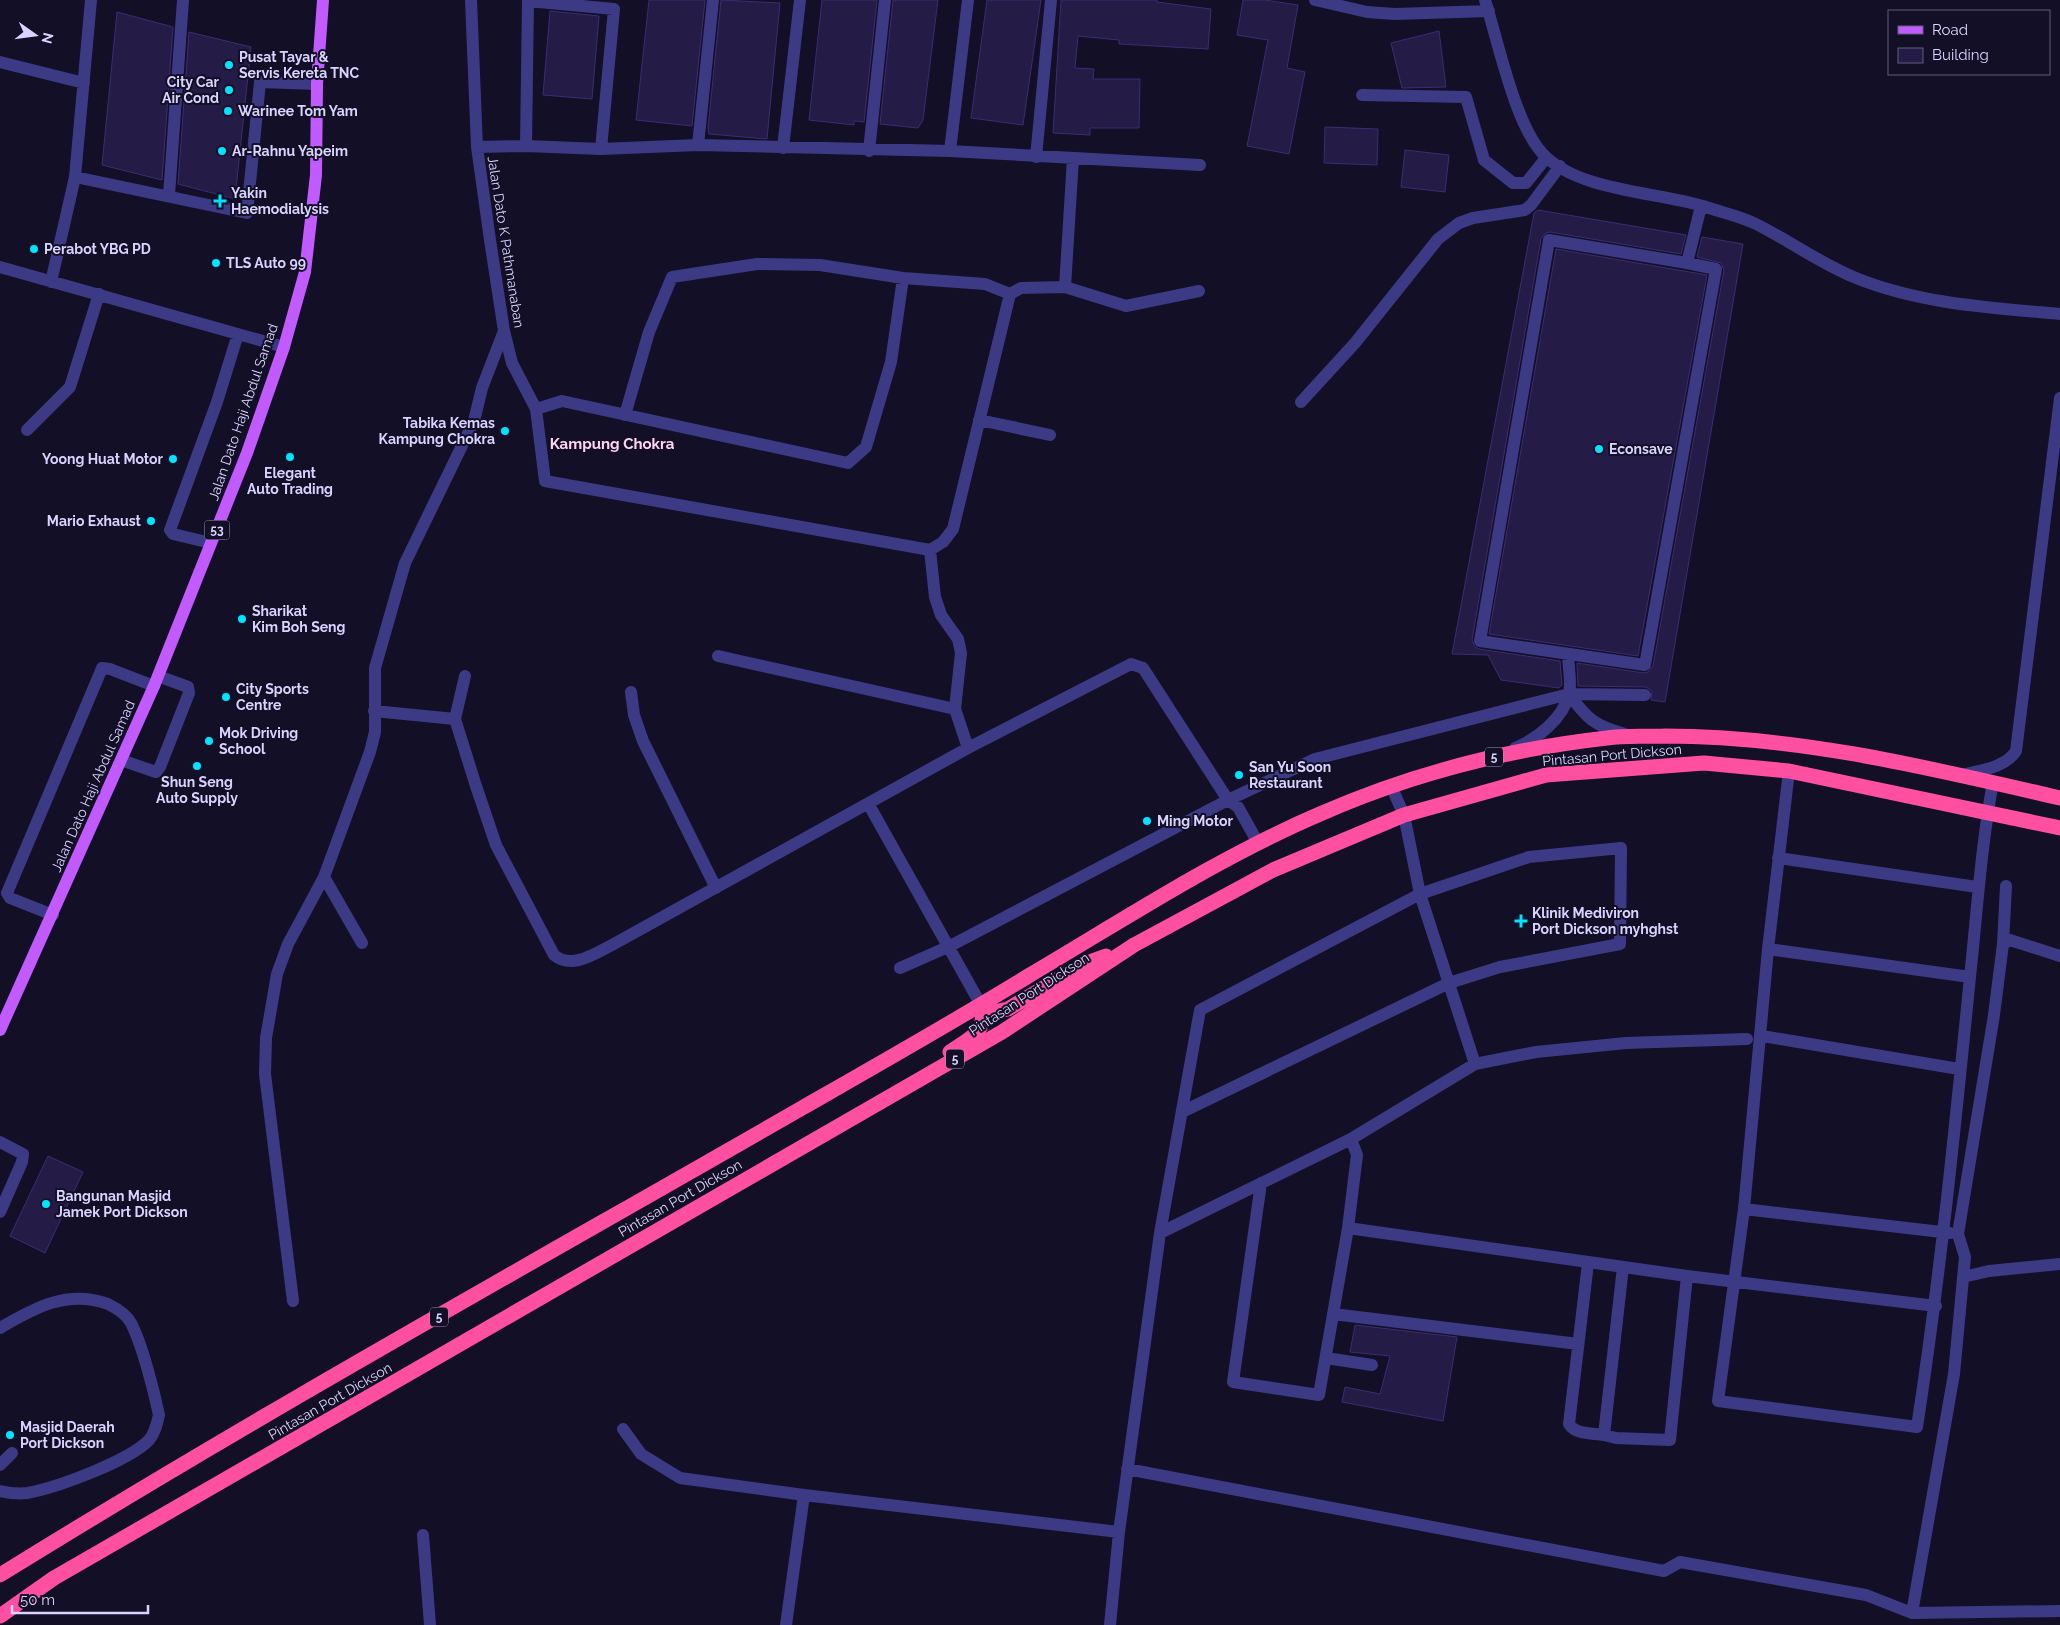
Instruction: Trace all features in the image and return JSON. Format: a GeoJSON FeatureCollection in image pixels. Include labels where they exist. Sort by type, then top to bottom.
{"type":"FeatureCollection","features":[{"type":"Feature","properties":{"kind":"highway","name":"Pintasan Port Dickson"},"geometry":{"type":"LineString","coordinates":[[0,1575],[210,1448],[981,1005],[1184,883],[1258,843],[1321,813],[1391,786],[1489,758],[1556,745],[1614,737],[1701,736],[1797,743],[1993,782],[2060,798]]}},
{"type":"Feature","properties":{"kind":"highway","name":"Pintasan Port Dickson"},"geometry":{"type":"LineString","coordinates":[[0,1616],[54,1578],[141,1530],[1002,1032],[1134,945],[1273,870],[1404,816],[1546,775],[1704,763],[1789,771],[2060,828]]}},
{"type":"Feature","properties":{"kind":"highway"},"geometry":{"type":"LineString","coordinates":[[981,1005],[994,1012],[1008,1009],[1084,964],[1134,945]]}},
{"type":"Feature","properties":{"kind":"highway"},"geometry":{"type":"LineString","coordinates":[[899,1090],[979,1031],[984,1018],[981,1005]]}},
{"type":"Feature","properties":{"kind":"main road","name":"Jalan Dato Haji Abdul Samad"},"geometry":{"type":"LineString","coordinates":[[0,1030],[156,681],[247,453],[284,347],[305,272],[316,175],[317,84],[323,0]]}},
{"type":"Feature","properties":{"kind":"street"},"geometry":{"type":"LineString","coordinates":[[51,282],[75,177],[92,0]]}},
{"type":"Feature","properties":{"kind":"street"},"geometry":{"type":"LineString","coordinates":[[169,195],[183,0]]}},
{"type":"Feature","properties":{"kind":"street","name":"Jalan Dato K Pathmanaban"},"geometry":{"type":"LineString","coordinates":[[471,0],[477,147],[504,331],[512,363],[536,409],[546,482],[930,550]]}},
{"type":"Feature","properties":{"kind":"street"},"geometry":{"type":"LineString","coordinates":[[698,145],[713,0]]}},
{"type":"Feature","properties":{"kind":"street"},"geometry":{"type":"LineString","coordinates":[[783,148],[800,0]]}},
{"type":"Feature","properties":{"kind":"street"},"geometry":{"type":"LineString","coordinates":[[869,151],[885,0]]}},
{"type":"Feature","properties":{"kind":"street"},"geometry":{"type":"LineString","coordinates":[[950,152],[968,0]]}},
{"type":"Feature","properties":{"kind":"street"},"geometry":{"type":"LineString","coordinates":[[1036,157],[1051,0]]}},
{"type":"Feature","properties":{"kind":"street"},"geometry":{"type":"LineString","coordinates":[[1315,0],[1367,12],[1395,14],[1487,6],[1520,115],[1531,140],[1546,158],[1560,166],[1590,182],[1701,206],[1755,223],[1794,246],[1856,278],[1905,292],[1974,306],[2060,314]]}},
{"type":"Feature","properties":{"kind":"street"},"geometry":{"type":"LineString","coordinates":[[526,146],[528,1],[614,9],[601,149]]}},
{"type":"Feature","properties":{"kind":"street"},"geometry":{"type":"LineString","coordinates":[[0,62],[84,83]]}},
{"type":"Feature","properties":{"kind":"street"},"geometry":{"type":"LineString","coordinates":[[75,177],[169,195],[247,213],[260,82],[317,84]]}},
{"type":"Feature","properties":{"kind":"street"},"geometry":{"type":"LineString","coordinates":[[1362,95],[1466,97],[1484,160],[1513,183],[1526,183],[1546,158]]}},
{"type":"Feature","properties":{"kind":"street"},"geometry":{"type":"LineString","coordinates":[[477,147],[526,146],[601,149],[698,145],[950,152],[1200,165]]}},
{"type":"Feature","properties":{"kind":"street"},"geometry":{"type":"LineString","coordinates":[[1065,287],[1073,158]]}},
{"type":"Feature","properties":{"kind":"street"},"geometry":{"type":"LineString","coordinates":[[1301,402],[1355,343],[1438,239],[1459,223],[1472,218],[1525,210],[1531,205],[1560,166]]}},
{"type":"Feature","properties":{"kind":"street"},"geometry":{"type":"LineString","coordinates":[[1686,263],[1701,206]]}},
{"type":"Feature","properties":{"kind":"street"},"geometry":{"type":"LineString","coordinates":[[1549,240],[1686,263],[1716,269],[1645,665],[1480,641],[1549,240]]}},
{"type":"Feature","properties":{"kind":"street"},"geometry":{"type":"LineString","coordinates":[[625,415],[649,332],[672,277],[766,264],[820,265],[903,278],[986,284],[1010,294]]}},
{"type":"Feature","properties":{"kind":"street"},"geometry":{"type":"LineString","coordinates":[[0,267],[284,347]]}},
{"type":"Feature","properties":{"kind":"street"},"geometry":{"type":"LineString","coordinates":[[536,409],[562,401],[848,463],[866,447],[890,362],[903,278]]}},
{"type":"Feature","properties":{"kind":"street"},"geometry":{"type":"LineString","coordinates":[[968,748],[955,709],[962,653],[958,638],[941,615],[935,597],[930,550],[943,542],[953,529],[1010,294],[1021,288],[1065,287],[1126,306],[1199,291]]}},
{"type":"Feature","properties":{"kind":"street"},"geometry":{"type":"LineString","coordinates":[[26,430],[70,387],[100,294]]}},
{"type":"Feature","properties":{"kind":"street"},"geometry":{"type":"LineString","coordinates":[[293,1301],[265,1074],[266,1038],[277,974],[288,944],[324,877],[370,752],[375,732],[375,668],[405,563],[474,421],[482,388],[504,331]]}},
{"type":"Feature","properties":{"kind":"street"},"geometry":{"type":"LineString","coordinates":[[211,543],[173,534],[170,530],[217,402],[238,334]]}},
{"type":"Feature","properties":{"kind":"street"},"geometry":{"type":"LineString","coordinates":[[1960,776],[2001,764],[2011,759],[2016,751],[2060,398]]}},
{"type":"Feature","properties":{"kind":"street"},"geometry":{"type":"LineString","coordinates":[[979,420],[1050,435]]}},
{"type":"Feature","properties":{"kind":"street"},"geometry":{"type":"LineString","coordinates":[[1489,758],[1533,741],[1549,726],[1569,694],[1568,654]]}},
{"type":"Feature","properties":{"kind":"street"},"geometry":{"type":"LineString","coordinates":[[718,656],[955,709]]}},
{"type":"Feature","properties":{"kind":"street"},"geometry":{"type":"LineString","coordinates":[[465,676],[455,719],[496,845],[554,955],[558,959],[570,962],[584,958],[716,888],[869,805],[968,748],[1131,664],[1143,668],[1228,800],[1238,807],[1258,843]]}},
{"type":"Feature","properties":{"kind":"street"},"geometry":{"type":"LineString","coordinates":[[53,915],[10,898],[7,893],[102,668],[188,687],[189,692],[160,767],[156,772],[150,772],[121,760]]}},
{"type":"Feature","properties":{"kind":"street"},"geometry":{"type":"LineString","coordinates":[[632,692],[634,715],[643,741],[716,888]]}},
{"type":"Feature","properties":{"kind":"street"},"geometry":{"type":"LineString","coordinates":[[1569,694],[1590,721],[1601,727],[1633,737]]}},
{"type":"Feature","properties":{"kind":"street"},"geometry":{"type":"LineString","coordinates":[[900,968],[950,946],[1228,800],[1315,759],[1569,694],[1645,694]]}},
{"type":"Feature","properties":{"kind":"street"},"geometry":{"type":"LineString","coordinates":[[374,711],[455,719]]}},
{"type":"Feature","properties":{"kind":"street"},"geometry":{"type":"LineString","coordinates":[[1789,771],[1768,949],[1762,1036],[1744,1209],[1718,1401],[1917,1427],[1936,1306],[1970,977],[1977,887],[1993,782]]}},
{"type":"Feature","properties":{"kind":"street"},"geometry":{"type":"LineString","coordinates":[[1391,786],[1404,816],[1420,894],[1475,1064]]}},
{"type":"Feature","properties":{"kind":"street"},"geometry":{"type":"LineString","coordinates":[[869,805],[950,946],[981,1005]]}},
{"type":"Feature","properties":{"kind":"street"},"geometry":{"type":"LineString","coordinates":[[1110,1625],[1127,1469],[1160,1233],[1184,1110],[1200,1010],[1420,894],[1529,857],[1621,848],[1620,944],[1500,966],[1449,983],[1184,1110]]}},
{"type":"Feature","properties":{"kind":"street"},"geometry":{"type":"LineString","coordinates":[[1778,858],[1977,887]]}},
{"type":"Feature","properties":{"kind":"street"},"geometry":{"type":"LineString","coordinates":[[324,877],[362,943]]}},
{"type":"Feature","properties":{"kind":"street"},"geometry":{"type":"LineString","coordinates":[[1912,1613],[1954,1374],[1965,1257],[1958,1234],[1970,1170],[2004,944],[2006,886]]}},
{"type":"Feature","properties":{"kind":"street"},"geometry":{"type":"LineString","coordinates":[[2004,944],[2010,940],[2060,956]]}},
{"type":"Feature","properties":{"kind":"street"},"geometry":{"type":"LineString","coordinates":[[1768,949],[1970,977]]}},
{"type":"Feature","properties":{"kind":"street"},"geometry":{"type":"LineString","coordinates":[[1762,1036],[1959,1069]]}},
{"type":"Feature","properties":{"kind":"street"},"geometry":{"type":"LineString","coordinates":[[1160,1233],[1351,1139],[1475,1064],[1536,1052],[1626,1043],[1747,1038]]}},
{"type":"Feature","properties":{"kind":"street"},"geometry":{"type":"LineString","coordinates":[[1261,1183],[1233,1382],[1319,1395],[1348,1228],[1357,1155],[1351,1139]]}},
{"type":"Feature","properties":{"kind":"street"},"geometry":{"type":"LineString","coordinates":[[0,1142],[23,1154],[22,1162],[0,1212]]}},
{"type":"Feature","properties":{"kind":"street"},"geometry":{"type":"LineString","coordinates":[[1744,1209],[1958,1234]]}},
{"type":"Feature","properties":{"kind":"street"},"geometry":{"type":"LineString","coordinates":[[1348,1228],[1624,1268],[1936,1306]]}},
{"type":"Feature","properties":{"kind":"street"},"geometry":{"type":"LineString","coordinates":[[1588,1263],[1569,1424],[1572,1429],[1579,1432],[1616,1438],[1670,1440],[1687,1276]]}},
{"type":"Feature","properties":{"kind":"street"},"geometry":{"type":"LineString","coordinates":[[1963,1277],[1990,1271],[2060,1264]]}},
{"type":"Feature","properties":{"kind":"street"},"geometry":{"type":"LineString","coordinates":[[1604,1435],[1624,1268]]}},
{"type":"Feature","properties":{"kind":"street"},"geometry":{"type":"LineString","coordinates":[[0,1328],[36,1307],[68,1298],[97,1300],[115,1307],[131,1322],[159,1415],[156,1428],[148,1440],[116,1461],[66,1482],[15,1493],[0,1491]]}},
{"type":"Feature","properties":{"kind":"street"},"geometry":{"type":"LineString","coordinates":[[1333,1314],[1578,1344]]}},
{"type":"Feature","properties":{"kind":"street"},"geometry":{"type":"LineString","coordinates":[[1326,1358],[1372,1365]]}},
{"type":"Feature","properties":{"kind":"street"},"geometry":{"type":"LineString","coordinates":[[623,1429],[641,1454],[680,1478],[804,1495],[1119,1532]]}},
{"type":"Feature","properties":{"kind":"street"},"geometry":{"type":"LineString","coordinates":[[0,1466],[12,1453]]}},
{"type":"Feature","properties":{"kind":"street"},"geometry":{"type":"LineString","coordinates":[[1127,1469],[1664,1571],[1680,1562],[1856,1594],[1912,1613],[2060,1611]]}},
{"type":"Feature","properties":{"kind":"street"},"geometry":{"type":"LineString","coordinates":[[786,1625],[804,1495]]}},
{"type":"Feature","properties":{"kind":"street"},"geometry":{"type":"LineString","coordinates":[[422,1535],[430,1625]]}},
{"type":"Feature","properties":{"kind":"building"},"geometry":{"type":"Polygon","coordinates":[[[649,0],[705,0],[692,126],[636,120],[649,0]]]}},
{"type":"Feature","properties":{"kind":"building"},"geometry":{"type":"Polygon","coordinates":[[[721,0],[780,3],[767,139],[709,134],[708,128],[721,0]]]}},
{"type":"Feature","properties":{"kind":"building"},"geometry":{"type":"Polygon","coordinates":[[[822,0],[877,0],[864,122],[854,121],[854,125],[809,120],[822,0]]]}},
{"type":"Feature","properties":{"kind":"building"},"geometry":{"type":"Polygon","coordinates":[[[893,0],[938,0],[923,120],[918,128],[880,124],[893,0]]]}},
{"type":"Feature","properties":{"kind":"building"},"geometry":{"type":"Polygon","coordinates":[[[987,0],[1041,0],[1023,125],[971,118],[987,0]]]}},
{"type":"Feature","properties":{"kind":"building"},"geometry":{"type":"Polygon","coordinates":[[[1061,0],[1157,0],[1157,2],[1211,9],[1208,49],[1119,44],[1119,40],[1078,36],[1075,68],[1094,69],[1093,79],[1140,79],[1139,128],[1090,128],[1090,135],[1053,133],[1061,0]]]}},
{"type":"Feature","properties":{"kind":"building"},"geometry":{"type":"Polygon","coordinates":[[[1243,0],[1265,0],[1298,5],[1287,68],[1305,72],[1289,154],[1247,146],[1268,40],[1237,35],[1243,0]]]}},
{"type":"Feature","properties":{"kind":"building"},"geometry":{"type":"Polygon","coordinates":[[[550,11],[599,16],[592,99],[543,95],[550,11]]]}},
{"type":"Feature","properties":{"kind":"building"},"geometry":{"type":"Polygon","coordinates":[[[117,12],[173,27],[162,180],[102,165],[117,12]]]}},
{"type":"Feature","properties":{"kind":"building"},"geometry":{"type":"Polygon","coordinates":[[[1439,31],[1446,87],[1402,88],[1391,43],[1439,31]]]}},
{"type":"Feature","properties":{"kind":"building"},"geometry":{"type":"Polygon","coordinates":[[[189,32],[251,47],[235,199],[178,184],[189,32]]]}},
{"type":"Feature","properties":{"kind":"building"},"geometry":{"type":"Polygon","coordinates":[[[1325,127],[1378,129],[1377,165],[1324,163],[1325,127]]]}},
{"type":"Feature","properties":{"kind":"building"},"geometry":{"type":"Polygon","coordinates":[[[1405,150],[1449,155],[1445,192],[1401,187],[1405,150]]]}},
{"type":"Feature","properties":{"kind":"building"},"geometry":{"type":"Polygon","coordinates":[[[1538,210],[1686,235],[1681,254],[1550,232],[1546,233],[1541,239],[1472,640],[1475,647],[1479,649],[1560,661],[1562,685],[1559,688],[1501,680],[1488,655],[1452,654],[1534,213],[1538,210]]]}},
{"type":"Feature","properties":{"kind":"building"},"geometry":{"type":"Polygon","coordinates":[[[1702,237],[1743,244],[1665,702],[1651,700],[1652,691],[1646,687],[1578,686],[1577,663],[1644,673],[1648,672],[1653,666],[1724,270],[1721,263],[1697,257],[1702,237]]]}},
{"type":"Feature","properties":{"kind":"building"},"geometry":{"type":"Polygon","coordinates":[[[1556,249],[1707,275],[1638,656],[1489,634],[1556,249]]]}},
{"type":"Feature","properties":{"kind":"building","name":"Bangunan Masjid Jamek Port Dickson"},"geometry":{"type":"Polygon","coordinates":[[[48,1156],[83,1172],[45,1253],[10,1236],[48,1156]]]}},
{"type":"Feature","properties":{"kind":"building"},"geometry":{"type":"Polygon","coordinates":[[[1355,1325],[1457,1337],[1443,1421],[1342,1402],[1345,1387],[1380,1394],[1390,1356],[1350,1352],[1355,1325]]]}},
{"type":"Feature","properties":{"kind":"place","name":"Pusat Tayar & Servis Kereta TNC"},"geometry":{"type":"Point","coordinates":[229,65]}},
{"type":"Feature","properties":{"kind":"place","name":"City Car Air Cond"},"geometry":{"type":"Point","coordinates":[229,90]}},
{"type":"Feature","properties":{"kind":"place","name":"Warinee Tom Yam"},"geometry":{"type":"Point","coordinates":[228,111]}},
{"type":"Feature","properties":{"kind":"place","name":"Ar-Rahnu Yapeim"},"geometry":{"type":"Point","coordinates":[222,151]}},
{"type":"Feature","properties":{"kind":"place","name":"Yakin Haemodialysis"},"geometry":{"type":"Point","coordinates":[220,201]}},
{"type":"Feature","properties":{"kind":"place","name":"Perabot YBG PD"},"geometry":{"type":"Point","coordinates":[34,249]}},
{"type":"Feature","properties":{"kind":"place","name":"TLS Auto 99"},"geometry":{"type":"Point","coordinates":[216,263]}},
{"type":"Feature","properties":{"kind":"place","name":"Tabika Kemas Kampung Chokra"},"geometry":{"type":"Point","coordinates":[505,431]}},
{"type":"Feature","properties":{"kind":"place","name":"Econsave"},"geometry":{"type":"Point","coordinates":[1599,449]}},
{"type":"Feature","properties":{"kind":"place","name":"Elegant Auto Trading"},"geometry":{"type":"Point","coordinates":[290,457]}},
{"type":"Feature","properties":{"kind":"place","name":"Yoong Huat Motor"},"geometry":{"type":"Point","coordinates":[173,459]}},
{"type":"Feature","properties":{"kind":"place","name":"Mario Exhaust"},"geometry":{"type":"Point","coordinates":[151,521]}},
{"type":"Feature","properties":{"kind":"place","name":"Sharikat Kim Boh Seng"},"geometry":{"type":"Point","coordinates":[242,619]}},
{"type":"Feature","properties":{"kind":"place","name":"City Sports Centre"},"geometry":{"type":"Point","coordinates":[226,697]}},
{"type":"Feature","properties":{"kind":"place","name":"Mok Driving School"},"geometry":{"type":"Point","coordinates":[209,741]}},
{"type":"Feature","properties":{"kind":"place","name":"Shun Seng Auto Supply"},"geometry":{"type":"Point","coordinates":[197,766]}},
{"type":"Feature","properties":{"kind":"place","name":"San Yu Soon Restaurant"},"geometry":{"type":"Point","coordinates":[1239,775]}},
{"type":"Feature","properties":{"kind":"place","name":"Ming Motor"},"geometry":{"type":"Point","coordinates":[1147,821]}},
{"type":"Feature","properties":{"kind":"place","name":"Klinik Mediviron Port Dickson myhghst"},"geometry":{"type":"Point","coordinates":[1521,921]}},
{"type":"Feature","properties":{"kind":"place","name":"Bangunan Masjid Jamek Port Dickson"},"geometry":{"type":"Point","coordinates":[46,1204]}},
{"type":"Feature","properties":{"kind":"place","name":"Masjid Daerah Port Dickson"},"geometry":{"type":"Point","coordinates":[10,1435]}},
{"type":"Feature","properties":{"kind":"district","name":"Kampung Chokra"},"geometry":{"type":"Point","coordinates":[612,444]}}]}
